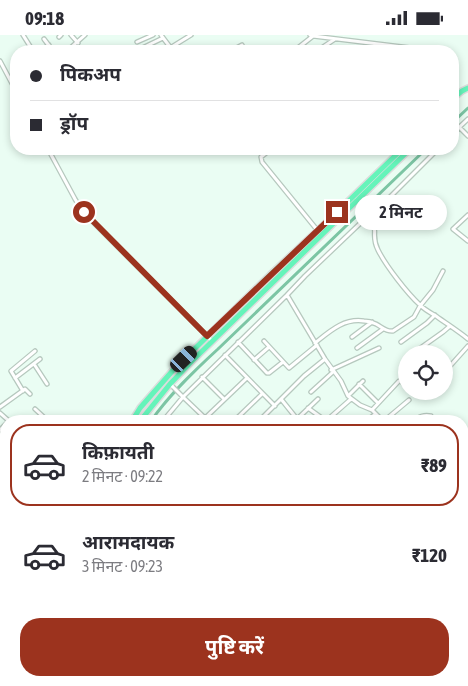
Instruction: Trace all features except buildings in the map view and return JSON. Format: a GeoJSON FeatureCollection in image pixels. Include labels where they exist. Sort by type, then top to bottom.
{"type":"FeatureCollection","features":[{"type":"Feature","properties":{"kind":"highway"},"geometry":{"type":"LineString","coordinates":[[145,415],[212,341],[312,245],[396,155]]}},
{"type":"Feature","properties":{"kind":"highway"},"geometry":{"type":"LineString","coordinates":[[136,415],[174,368],[328,221],[403,155]]}},
{"type":"Feature","properties":{"kind":"street"},"geometry":{"type":"LineString","coordinates":[[72,35],[78,43]]}},
{"type":"Feature","properties":{"kind":"street"},"geometry":{"type":"LineString","coordinates":[[75,45],[85,35]]}},
{"type":"Feature","properties":{"kind":"street"},"geometry":{"type":"LineString","coordinates":[[137,42],[152,35]]}},
{"type":"Feature","properties":{"kind":"street"},"geometry":{"type":"LineString","coordinates":[[178,45],[191,35]]}},
{"type":"Feature","properties":{"kind":"street"},"geometry":{"type":"LineString","coordinates":[[301,45],[312,36],[383,45]]}},
{"type":"Feature","properties":{"kind":"street"},"geometry":{"type":"LineString","coordinates":[[147,45],[162,37]]}},
{"type":"Feature","properties":{"kind":"street"},"geometry":{"type":"LineString","coordinates":[[325,45],[335,38]]}},
{"type":"Feature","properties":{"kind":"street"},"geometry":{"type":"LineString","coordinates":[[44,39],[49,45]]}},
{"type":"Feature","properties":{"kind":"street"},"geometry":{"type":"LineString","coordinates":[[0,61],[10,80]]}},
{"type":"Feature","properties":{"kind":"street"},"geometry":{"type":"LineString","coordinates":[[468,119],[460,128],[468,136]]}},
{"type":"Feature","properties":{"kind":"street"},"geometry":{"type":"LineString","coordinates":[[51,155],[75,199],[87,215],[212,341]]}},
{"type":"Feature","properties":{"kind":"street"},"geometry":{"type":"LineString","coordinates":[[264,155],[261,157],[262,162],[318,231]]}},
{"type":"Feature","properties":{"kind":"street"},"geometry":{"type":"LineString","coordinates":[[168,415],[202,377],[432,155]]}},
{"type":"Feature","properties":{"kind":"street"},"geometry":{"type":"LineString","coordinates":[[355,197],[371,215],[375,225],[374,240],[376,248],[410,294],[420,305],[468,339]]}},
{"type":"Feature","properties":{"kind":"street"},"geometry":{"type":"LineString","coordinates":[[468,215],[453,229],[468,241]]}},
{"type":"Feature","properties":{"kind":"street"},"geometry":{"type":"LineString","coordinates":[[264,341],[283,363],[290,368],[336,327],[346,322],[358,320],[372,322],[390,332],[394,331],[414,317],[420,305],[433,290],[443,271]]}},
{"type":"Feature","properties":{"kind":"street"},"geometry":{"type":"LineString","coordinates":[[287,295],[350,398],[376,414]]}},
{"type":"Feature","properties":{"kind":"street"},"geometry":{"type":"LineString","coordinates":[[401,342],[435,315]]}},
{"type":"Feature","properties":{"kind":"street"},"geometry":{"type":"LineString","coordinates":[[352,337],[372,322]]}},
{"type":"Feature","properties":{"kind":"street"},"geometry":{"type":"LineString","coordinates":[[425,345],[450,326]]}},
{"type":"Feature","properties":{"kind":"street"},"geometry":{"type":"LineString","coordinates":[[357,348],[383,329]]}},
{"type":"Feature","properties":{"kind":"street"},"geometry":{"type":"LineString","coordinates":[[238,342],[268,373],[283,363]]}},
{"type":"Feature","properties":{"kind":"street"},"geometry":{"type":"LineString","coordinates":[[453,362],[468,346]]}},
{"type":"Feature","properties":{"kind":"street"},"geometry":{"type":"LineString","coordinates":[[254,360],[269,347]]}},
{"type":"Feature","properties":{"kind":"street"},"geometry":{"type":"LineString","coordinates":[[311,392],[332,371],[379,348]]}},
{"type":"Feature","properties":{"kind":"street"},"geometry":{"type":"LineString","coordinates":[[23,391],[11,373],[35,351]]}},
{"type":"Feature","properties":{"kind":"street"},"geometry":{"type":"LineString","coordinates":[[225,355],[275,406]]}},
{"type":"Feature","properties":{"kind":"street"},"geometry":{"type":"LineString","coordinates":[[15,378],[40,359]]}},
{"type":"Feature","properties":{"kind":"street"},"geometry":{"type":"LineString","coordinates":[[265,415],[312,369],[325,359]]}},
{"type":"Feature","properties":{"kind":"street"},"geometry":{"type":"LineString","coordinates":[[34,364],[47,384]]}},
{"type":"Feature","properties":{"kind":"street"},"geometry":{"type":"LineString","coordinates":[[202,377],[224,399]]}},
{"type":"Feature","properties":{"kind":"street"},"geometry":{"type":"LineString","coordinates":[[208,415],[247,378]]}},
{"type":"Feature","properties":{"kind":"street"},"geometry":{"type":"LineString","coordinates":[[333,415],[363,381]]}},
{"type":"Feature","properties":{"kind":"street"},"geometry":{"type":"LineString","coordinates":[[372,410],[398,382]]}},
{"type":"Feature","properties":{"kind":"street"},"geometry":{"type":"LineString","coordinates":[[359,385],[378,403]]}},
{"type":"Feature","properties":{"kind":"street"},"geometry":{"type":"LineString","coordinates":[[172,386],[199,415]]}},
{"type":"Feature","properties":{"kind":"street"},"geometry":{"type":"LineString","coordinates":[[0,407],[26,389],[30,394]]}},
{"type":"Feature","properties":{"kind":"street"},"geometry":{"type":"LineString","coordinates":[[240,415],[262,394]]}},
{"type":"Feature","properties":{"kind":"street"},"geometry":{"type":"LineString","coordinates":[[281,399],[292,415]]}},
{"type":"Feature","properties":{"kind":"street"},"geometry":{"type":"LineString","coordinates":[[301,415],[318,399]]}},
{"type":"Feature","properties":{"kind":"street"},"geometry":{"type":"LineString","coordinates":[[391,415],[409,400]]}},
{"type":"Feature","properties":{"kind":"street"},"geometry":{"type":"LineString","coordinates":[[308,408],[318,415]]}},
{"type":"Feature","properties":{"kind":"street"},"geometry":{"type":"LineString","coordinates":[[34,409],[41,415]]}},
{"type":"Feature","properties":{"kind":"waterway"},"geometry":{"type":"LineString","coordinates":[[459,116],[468,108]]}},
{"type":"Feature","properties":{"kind":"waterway"},"geometry":{"type":"LineString","coordinates":[[156,415],[191,374],[420,155]]}},
{"type":"Feature","properties":{"kind":"route"},"geometry":{"type":"LineString","coordinates":[[84,212],[207,336],[337,212]]}}]}
